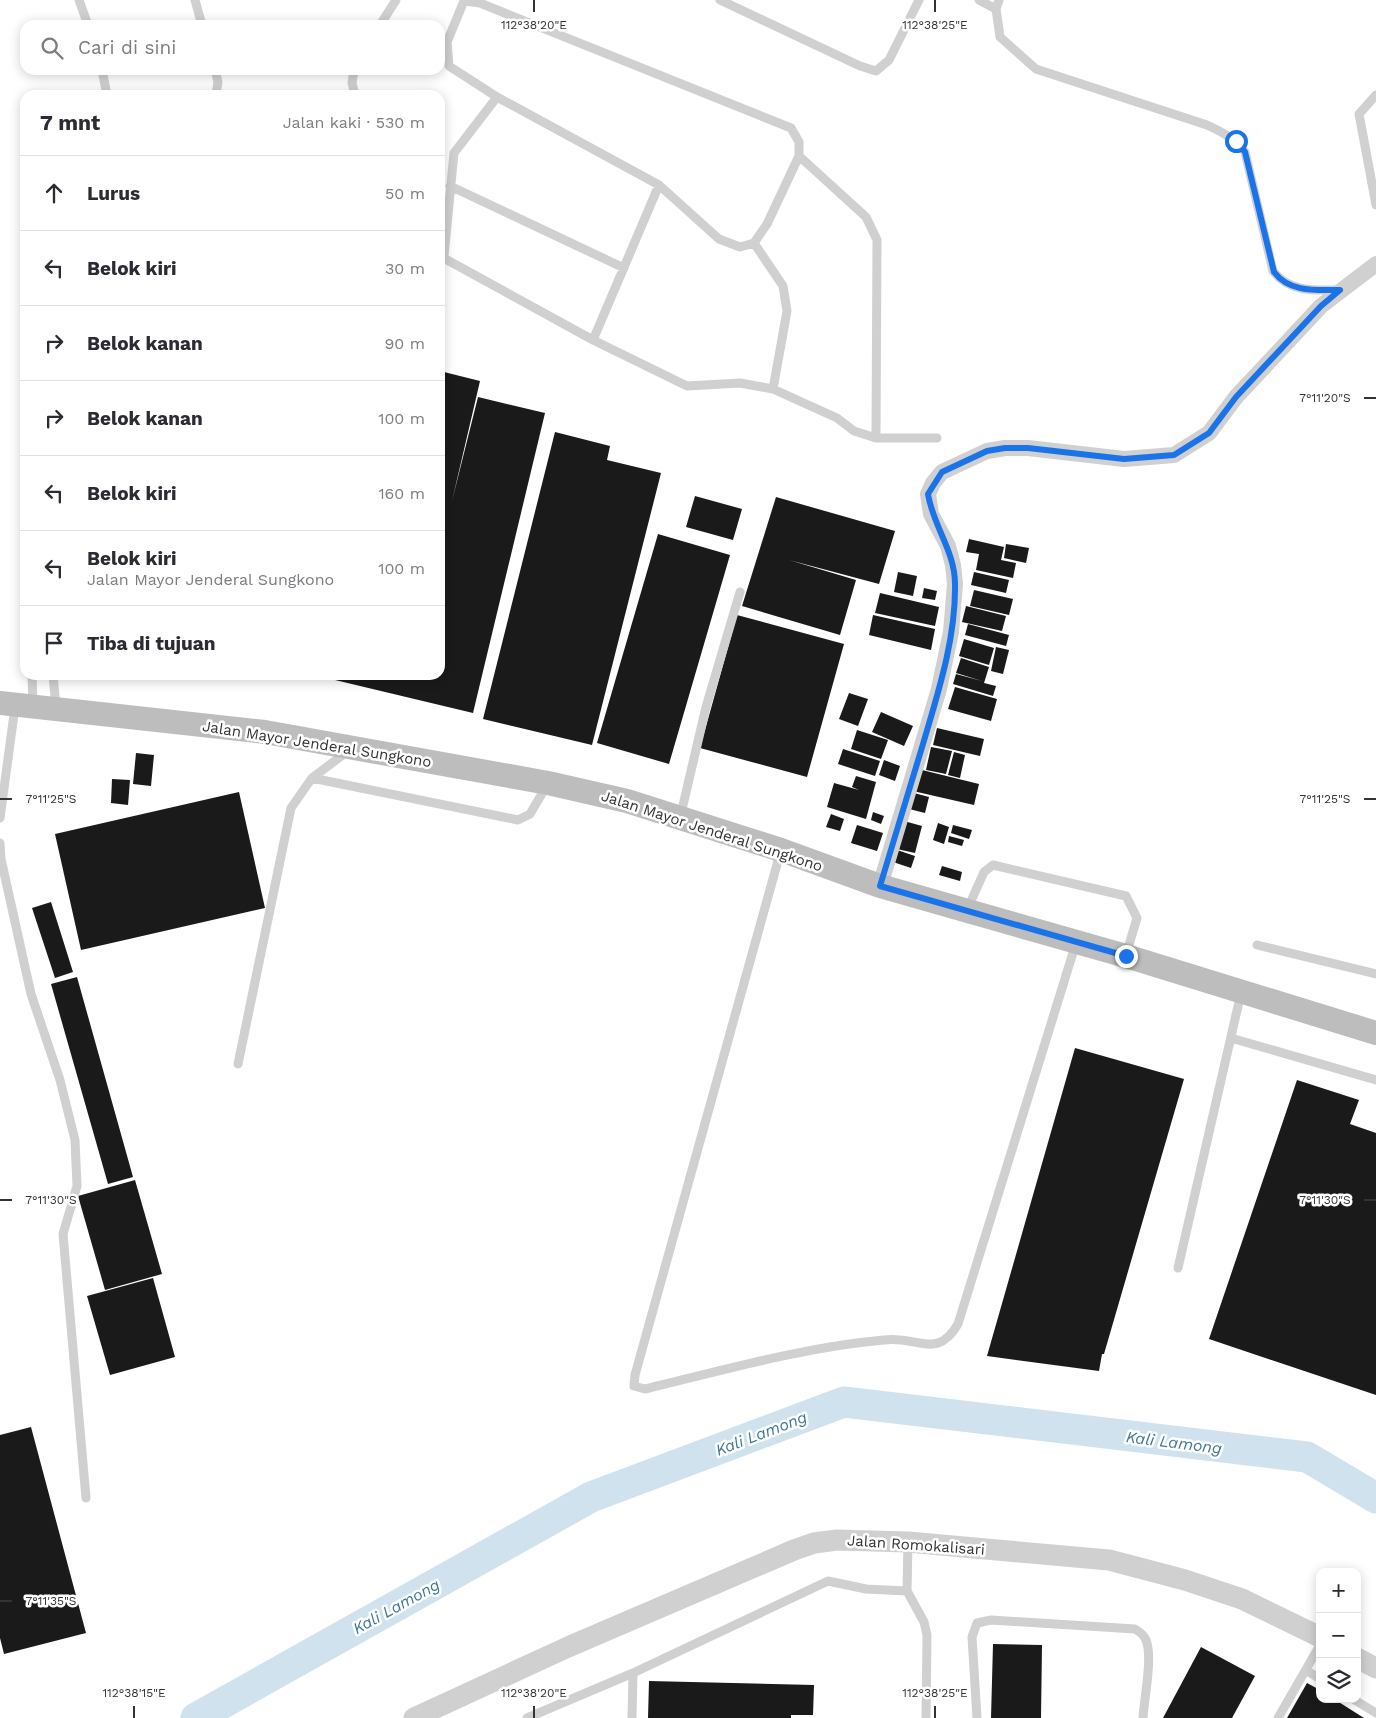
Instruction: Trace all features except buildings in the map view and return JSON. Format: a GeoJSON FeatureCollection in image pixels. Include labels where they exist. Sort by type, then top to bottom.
{"type":"FeatureCollection","features":[{"type":"Feature","properties":{"kind":"main road","name":"Jalan Mayor Jenderal Sungkono"},"geometry":{"type":"LineString","coordinates":[[16,704],[265,732],[548,783],[627,801],[781,850],[880,886],[1242,990],[1376,1033]]}},
{"type":"Feature","properties":{"kind":"street"},"geometry":{"type":"LineString","coordinates":[[880,886],[940,689],[951,632],[955,584],[948,546],[931,514],[928,494],[933,483],[942,472],[987,451],[1005,448],[1028,448],[1124,459],[1174,455],[1209,433],[1236,397],[1321,306],[1376,264]]}},
{"type":"Feature","properties":{"kind":"street","name":"Jalan Romokalisari"},"geometry":{"type":"LineString","coordinates":[[414,1718],[568,1647],[794,1550],[814,1543],[837,1540],[908,1542],[1109,1560],[1185,1580],[1242,1599],[1316,1635]]}},
{"type":"Feature","properties":{"kind":"street"},"geometry":{"type":"LineString","coordinates":[[1361,1660],[1376,1668]]}},
{"type":"Feature","properties":{"kind":"lane"},"geometry":{"type":"LineString","coordinates":[[79,0],[86,20]]}},
{"type":"Feature","properties":{"kind":"lane"},"geometry":{"type":"LineString","coordinates":[[195,0],[201,20]]}},
{"type":"Feature","properties":{"kind":"lane"},"geometry":{"type":"LineString","coordinates":[[383,20],[396,0]]}},
{"type":"Feature","properties":{"kind":"lane"},"geometry":{"type":"LineString","coordinates":[[720,0],[860,66],[876,71],[889,60],[919,0]]}},
{"type":"Feature","properties":{"kind":"lane"},"geometry":{"type":"LineString","coordinates":[[979,0],[998,4],[1000,37],[1036,69],[1207,125],[1224,132],[1236,141],[1245,152],[1274,272],[1281,281],[1297,288],[1340,290]]}},
{"type":"Feature","properties":{"kind":"lane"},"geometry":{"type":"LineString","coordinates":[[464,1],[480,3],[791,128],[799,142],[799,156],[767,224],[754,244],[740,247],[719,239],[659,185],[497,97],[449,66],[447,42],[464,1]]}},
{"type":"Feature","properties":{"kind":"lane"},"geometry":{"type":"LineString","coordinates":[[103,75],[106,90]]}},
{"type":"Feature","properties":{"kind":"lane"},"geometry":{"type":"LineString","coordinates":[[216,75],[218,82],[217,90]]}},
{"type":"Feature","properties":{"kind":"lane"},"geometry":{"type":"LineString","coordinates":[[353,75],[354,90]]}},
{"type":"Feature","properties":{"kind":"lane"},"geometry":{"type":"LineString","coordinates":[[1376,95],[1359,114],[1376,205]]}},
{"type":"Feature","properties":{"kind":"lane"},"geometry":{"type":"LineString","coordinates":[[445,230],[454,153],[497,97]]}},
{"type":"Feature","properties":{"kind":"lane"},"geometry":{"type":"LineString","coordinates":[[799,156],[866,217],[877,240],[876,438]]}},
{"type":"Feature","properties":{"kind":"lane"},"geometry":{"type":"LineString","coordinates":[[593,340],[659,185]]}},
{"type":"Feature","properties":{"kind":"lane"},"geometry":{"type":"LineString","coordinates":[[450,186],[624,268]]}},
{"type":"Feature","properties":{"kind":"lane"},"geometry":{"type":"LineString","coordinates":[[754,244],[784,286],[787,311],[773,389]]}},
{"type":"Feature","properties":{"kind":"lane"},"geometry":{"type":"LineString","coordinates":[[445,258],[593,340],[687,386],[740,383],[773,389],[837,418],[854,431],[876,438],[937,438]]}},
{"type":"Feature","properties":{"kind":"lane"},"geometry":{"type":"LineString","coordinates":[[680,818],[706,707],[740,592]]}},
{"type":"Feature","properties":{"kind":"lane"},"geometry":{"type":"LineString","coordinates":[[0,818],[16,704],[29,680]]}},
{"type":"Feature","properties":{"kind":"lane"},"geometry":{"type":"LineString","coordinates":[[53,680],[56,708]]}},
{"type":"Feature","properties":{"kind":"lane"},"geometry":{"type":"LineString","coordinates":[[238,1064],[291,808],[312,778],[352,747]]}},
{"type":"Feature","properties":{"kind":"lane"},"geometry":{"type":"LineString","coordinates":[[312,778],[518,820],[530,814],[548,783]]}},
{"type":"Feature","properties":{"kind":"lane"},"geometry":{"type":"LineString","coordinates":[[0,843],[1,860],[31,994],[60,1080],[75,1140],[77,1186],[63,1234],[86,1498]]}},
{"type":"Feature","properties":{"kind":"lane"},"geometry":{"type":"LineString","coordinates":[[781,850],[635,1375],[634,1386],[645,1389],[789,1354],[902,1339],[937,1346],[949,1339],[958,1324],[1076,942]]}},
{"type":"Feature","properties":{"kind":"lane"},"geometry":{"type":"LineString","coordinates":[[967,910],[984,872],[993,865],[1126,896],[1137,918],[1126,956]]}},
{"type":"Feature","properties":{"kind":"lane"},"geometry":{"type":"LineString","coordinates":[[1257,945],[1376,974]]}},
{"type":"Feature","properties":{"kind":"lane"},"geometry":{"type":"LineString","coordinates":[[1178,1268],[1242,990]]}},
{"type":"Feature","properties":{"kind":"lane"},"geometry":{"type":"LineString","coordinates":[[1231,1038],[1376,1080]]}},
{"type":"Feature","properties":{"kind":"lane"},"geometry":{"type":"LineString","coordinates":[[908,1542],[908,1591],[924,1622],[927,1635],[926,1718]]}},
{"type":"Feature","properties":{"kind":"lane"},"geometry":{"type":"LineString","coordinates":[[527,1718],[633,1673],[828,1581],[866,1589],[908,1591]]}},
{"type":"Feature","properties":{"kind":"lane"},"geometry":{"type":"LineString","coordinates":[[977,1718],[972,1637],[977,1623],[990,1620],[1135,1629],[1147,1641],[1148,1654],[1143,1718]]}},
{"type":"Feature","properties":{"kind":"lane"},"geometry":{"type":"LineString","coordinates":[[1278,1718],[1316,1652]]}},
{"type":"Feature","properties":{"kind":"lane"},"geometry":{"type":"LineString","coordinates":[[1306,1670],[1316,1676]]}},
{"type":"Feature","properties":{"kind":"lane"},"geometry":{"type":"LineString","coordinates":[[632,1718],[633,1673]]}},
{"type":"Feature","properties":{"kind":"lane"},"geometry":{"type":"LineString","coordinates":[[1359,1703],[1376,1714]]}},
{"type":"Feature","properties":{"kind":"waterway","name":"Kali Lamong"},"geometry":{"type":"LineString","coordinates":[[196,1718],[591,1497],[844,1402],[1307,1457],[1376,1498]]}},
{"type":"Feature","properties":{"kind":"route"},"geometry":{"type":"LineString","coordinates":[[1126,956],[880,886],[940,689],[951,632],[955,584],[953,565],[948,546],[931,514],[928,494],[933,483],[942,472],[987,451],[1005,448],[1028,448],[1124,459],[1174,455],[1190,447],[1209,433],[1236,397],[1321,306],[1340,290],[1297,288],[1281,281],[1274,272],[1245,152],[1236,141]]}}]}
